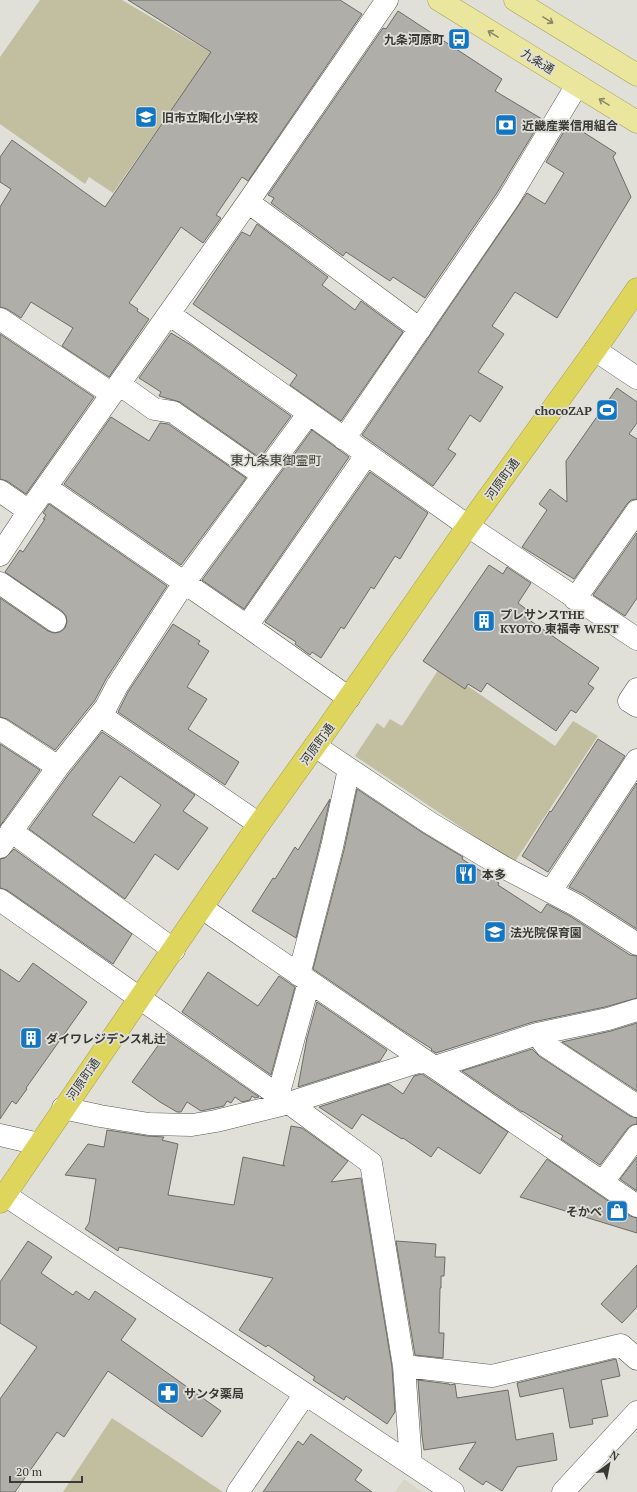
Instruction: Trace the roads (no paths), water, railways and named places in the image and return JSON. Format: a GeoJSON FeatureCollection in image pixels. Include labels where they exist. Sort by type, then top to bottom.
{"type":"FeatureCollection","features":[{"type":"Feature","properties":{"kind":"highway","name":"河原町通"},"geometry":{"type":"LineString","coordinates":[[2,1198],[139,998],[174,950],[259,824],[349,698],[468,526],[595,350],[637,289]]}},
{"type":"Feature","properties":{"kind":"main road","name":"九条通"},"geometry":{"type":"LineString","coordinates":[[439,0],[637,122]]}},
{"type":"Feature","properties":{"kind":"main road"},"geometry":{"type":"LineString","coordinates":[[515,0],[637,75]]}},
{"type":"Feature","properties":{"kind":"street"},"geometry":{"type":"LineString","coordinates":[[0,555],[248,202],[387,0]]}},
{"type":"Feature","properties":{"kind":"street"},"geometry":{"type":"LineString","coordinates":[[344,439],[508,200],[577,85]]}},
{"type":"Feature","properties":{"kind":"street"},"geometry":{"type":"LineString","coordinates":[[248,202],[420,329]]}},
{"type":"Feature","properties":{"kind":"street"},"geometry":{"type":"LineString","coordinates":[[169,314],[468,526],[575,599],[637,639]]}},
{"type":"Feature","properties":{"kind":"street"},"geometry":{"type":"LineString","coordinates":[[0,319],[116,389],[154,409],[173,412],[263,476]]}},
{"type":"Feature","properties":{"kind":"street"},"geometry":{"type":"LineString","coordinates":[[595,350],[637,378]]}},
{"type":"Feature","properties":{"kind":"street"},"geometry":{"type":"LineString","coordinates":[[174,950],[6,839],[58,767],[100,716],[117,686],[184,583],[309,413]]}},
{"type":"Feature","properties":{"kind":"street"},"geometry":{"type":"LineString","coordinates":[[246,626],[367,454]]}},
{"type":"Feature","properties":{"kind":"street"},"geometry":{"type":"LineString","coordinates":[[46,488],[349,698]]}},
{"type":"Feature","properties":{"kind":"street"},"geometry":{"type":"LineString","coordinates":[[0,491],[29,512]]}},
{"type":"Feature","properties":{"kind":"street"},"geometry":{"type":"LineString","coordinates":[[575,599],[637,511]]}},
{"type":"Feature","properties":{"kind":"street"},"geometry":{"type":"LineString","coordinates":[[0,583],[55,621]]}},
{"type":"Feature","properties":{"kind":"street"},"geometry":{"type":"LineString","coordinates":[[637,689],[629,701],[637,706]]}},
{"type":"Feature","properties":{"kind":"street"},"geometry":{"type":"LineString","coordinates":[[100,716],[259,824]]}},
{"type":"Feature","properties":{"kind":"street"},"geometry":{"type":"LineString","coordinates":[[0,729],[58,767]]}},
{"type":"Feature","properties":{"kind":"street"},"geometry":{"type":"LineString","coordinates":[[315,746],[437,827],[505,868],[576,905],[637,944]]}},
{"type":"Feature","properties":{"kind":"street"},"geometry":{"type":"LineString","coordinates":[[551,892],[637,760]]}},
{"type":"Feature","properties":{"kind":"street"},"geometry":{"type":"LineString","coordinates":[[284,1099],[304,978],[349,769]]}},
{"type":"Feature","properties":{"kind":"street"},"geometry":{"type":"LineString","coordinates":[[0,900],[284,1099],[371,1163],[404,1366],[411,1464]]}},
{"type":"Feature","properties":{"kind":"street"},"geometry":{"type":"LineString","coordinates":[[202,908],[637,1206]]}},
{"type":"Feature","properties":{"kind":"street"},"geometry":{"type":"LineString","coordinates":[[63,1108],[149,1124],[192,1125],[216,1121],[284,1099],[430,1064],[537,1034],[608,1019],[637,1010]]}},
{"type":"Feature","properties":{"kind":"street"},"geometry":{"type":"LineString","coordinates":[[537,1034],[546,1046],[637,1106]]}},
{"type":"Feature","properties":{"kind":"street"},"geometry":{"type":"LineString","coordinates":[[0,1135],[39,1144]]}},
{"type":"Feature","properties":{"kind":"street"},"geometry":{"type":"LineString","coordinates":[[603,1182],[637,1136]]}},
{"type":"Feature","properties":{"kind":"street"},"geometry":{"type":"LineString","coordinates":[[2,1198],[305,1394],[453,1492]]}},
{"type":"Feature","properties":{"kind":"street"},"geometry":{"type":"LineString","coordinates":[[404,1366],[492,1376],[620,1345],[637,1359]]}},
{"type":"Feature","properties":{"kind":"street"},"geometry":{"type":"LineString","coordinates":[[238,1492],[305,1394]]}},
{"type":"Feature","properties":{"kind":"street"},"geometry":{"type":"LineString","coordinates":[[563,1492],[637,1412]]}},
{"type":"Feature","properties":{"kind":"place","name":"九条河原町"},"geometry":{"type":"Point","coordinates":[459,39]}},
{"type":"Feature","properties":{"kind":"place","name":"旧市立陶化小学校"},"geometry":{"type":"Point","coordinates":[146,117]}},
{"type":"Feature","properties":{"kind":"place","name":"近畿産業信用組合"},"geometry":{"type":"Point","coordinates":[506,125]}},
{"type":"Feature","properties":{"kind":"place","name":"chocoZAP"},"geometry":{"type":"Point","coordinates":[607,410]}},
{"type":"Feature","properties":{"kind":"place","name":"プレサンスTHE KYOTO 東福寺 WEST"},"geometry":{"type":"Point","coordinates":[484,621]}},
{"type":"Feature","properties":{"kind":"place","name":"本多"},"geometry":{"type":"Point","coordinates":[466,874]}},
{"type":"Feature","properties":{"kind":"place","name":"法光院保育園"},"geometry":{"type":"Point","coordinates":[495,932]}},
{"type":"Feature","properties":{"kind":"place","name":"ダイワレジデンス札辻"},"geometry":{"type":"Point","coordinates":[31,1038]}},
{"type":"Feature","properties":{"kind":"place","name":"そかべ"},"geometry":{"type":"Point","coordinates":[617,1211]}},
{"type":"Feature","properties":{"kind":"place","name":"サンタ薬局"},"geometry":{"type":"Point","coordinates":[168,1393]}},
{"type":"Feature","properties":{"kind":"district","name":"東九条東御霊町"},"geometry":{"type":"Point","coordinates":[276,460]}}]}
